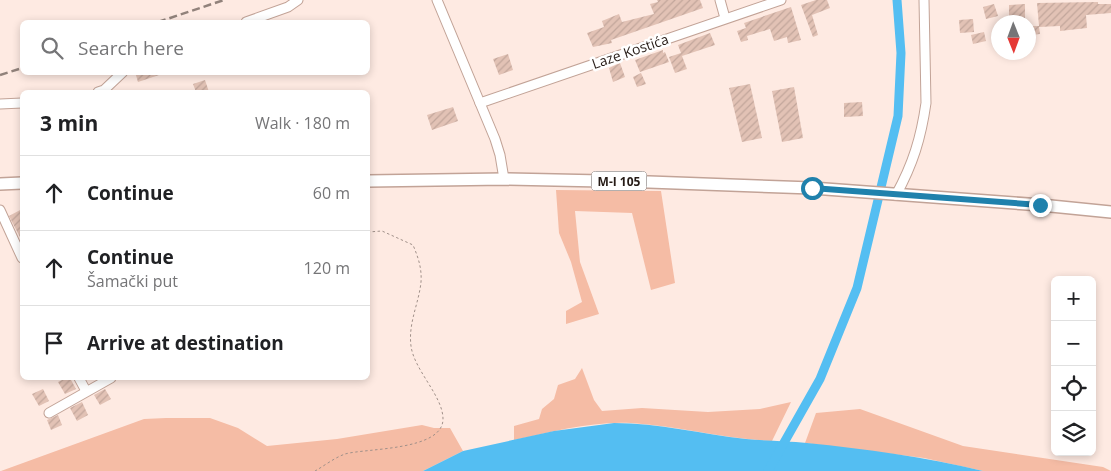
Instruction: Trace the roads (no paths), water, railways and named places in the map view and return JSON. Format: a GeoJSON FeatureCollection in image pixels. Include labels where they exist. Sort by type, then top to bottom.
{"type":"FeatureCollection","features":[{"type":"Feature","properties":{"kind":"main road","name":"M-I 105"},"geometry":{"type":"LineString","coordinates":[[370,180],[504,179],[649,182],[870,192],[1111,212]]}},
{"type":"Feature","properties":{"kind":"main road"},"geometry":{"type":"LineString","coordinates":[[0,184],[20,183]]}},
{"type":"Feature","properties":{"kind":"street"},"geometry":{"type":"LineString","coordinates":[[252,20],[288,7],[298,0]]}},
{"type":"Feature","properties":{"kind":"street"},"geometry":{"type":"LineString","coordinates":[[437,0],[500,155],[504,179]]}},
{"type":"Feature","properties":{"kind":"street"},"geometry":{"type":"LineString","coordinates":[[720,0],[725,18]]}},
{"type":"Feature","properties":{"kind":"street","name":"Laze Kostića"},"geometry":{"type":"LineString","coordinates":[[480,103],[781,0]]}},
{"type":"Feature","properties":{"kind":"street"},"geometry":{"type":"LineString","coordinates":[[892,194],[910,168],[925,111],[927,84],[924,0]]}},
{"type":"Feature","properties":{"kind":"street"},"geometry":{"type":"LineString","coordinates":[[104,90],[120,75]]}},
{"type":"Feature","properties":{"kind":"street"},"geometry":{"type":"LineString","coordinates":[[0,104],[20,103]]}},
{"type":"Feature","properties":{"kind":"street"},"geometry":{"type":"LineString","coordinates":[[0,210],[20,254]]}},
{"type":"Feature","properties":{"kind":"street"},"geometry":{"type":"LineString","coordinates":[[80,380],[86,391]]}},
{"type":"Feature","properties":{"kind":"street"},"geometry":{"type":"LineString","coordinates":[[49,412],[107,380]]}},
{"type":"Feature","properties":{"kind":"water"},"geometry":{"type":"Polygon","coordinates":[[[614,423],[631,423],[746,439],[807,443],[873,451],[983,471],[423,471],[463,451],[554,431],[614,423]]]}},
{"type":"Feature","properties":{"kind":"waterway"},"geometry":{"type":"LineString","coordinates":[[768,471],[820,379],[857,288],[898,116],[901,53],[897,0]]}},
{"type":"Feature","properties":{"kind":"railway"},"geometry":{"type":"LineString","coordinates":[[164,20],[224,0]]}},
{"type":"Feature","properties":{"kind":"railway"},"geometry":{"type":"LineString","coordinates":[[0,75],[20,69]]}}]}
